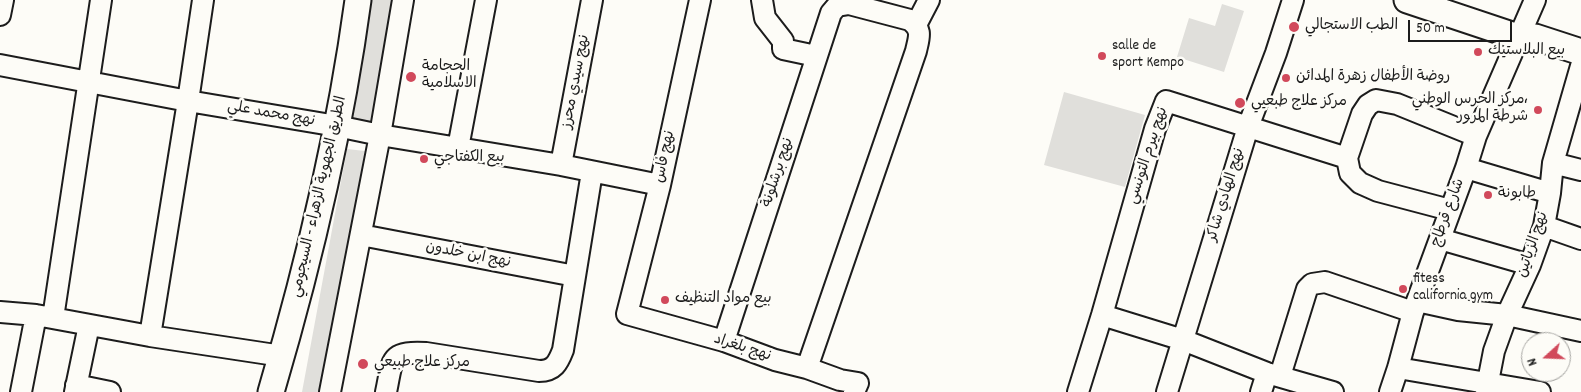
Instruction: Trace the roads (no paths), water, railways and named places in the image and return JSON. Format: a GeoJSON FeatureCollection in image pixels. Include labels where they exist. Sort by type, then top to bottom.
{"type":"FeatureCollection","features":[{"type":"Feature","properties":{"kind":"main road","name":"الطريق الجهوية الزهراء - السيجومي"},"geometry":{"type":"LineString","coordinates":[[271,392],[311,249],[337,126],[358,0]]}},
{"type":"Feature","properties":{"kind":"main road"},"geometry":{"type":"LineString","coordinates":[[1407,0],[1525,33],[1581,52]]}},
{"type":"Feature","properties":{"kind":"main road"},"geometry":{"type":"LineString","coordinates":[[1459,0],[1525,33]]}},
{"type":"Feature","properties":{"kind":"street"},"geometry":{"type":"LineString","coordinates":[[0,15],[2,0]]}},
{"type":"Feature","properties":{"kind":"street"},"geometry":{"type":"LineString","coordinates":[[21,392],[44,316],[88,81],[101,0]]}},
{"type":"Feature","properties":{"kind":"street"},"geometry":{"type":"LineString","coordinates":[[150,336],[203,0]]}},
{"type":"Feature","properties":{"kind":"street"},"geometry":{"type":"LineString","coordinates":[[330,392],[380,136],[403,0]]}},
{"type":"Feature","properties":{"kind":"street"},"geometry":{"type":"LineString","coordinates":[[458,148],[486,0]]}},
{"type":"Feature","properties":{"kind":"street","name":"نهج سيدي محرز"},"geometry":{"type":"LineString","coordinates":[[561,165],[592,0]]}},
{"type":"Feature","properties":{"kind":"street","name":"نهج فاس"},"geometry":{"type":"LineString","coordinates":[[627,314],[660,185],[700,0]]}},
{"type":"Feature","properties":{"kind":"street"},"geometry":{"type":"LineString","coordinates":[[762,0],[765,18],[783,41],[783,49],[816,56]]}},
{"type":"Feature","properties":{"kind":"street"},"geometry":{"type":"LineString","coordinates":[[807,368],[916,51],[919,34],[916,25],[929,0]]}},
{"type":"Feature","properties":{"kind":"street","name":"نهج الهادي شاكر"},"geometry":{"type":"LineString","coordinates":[[1167,392],[1248,127],[1276,53],[1293,0]]}},
{"type":"Feature","properties":{"kind":"street","name":"شارع قرطاج"},"geometry":{"type":"LineString","coordinates":[[1390,392],[1415,307],[1476,136],[1525,33],[1535,0]]}},
{"type":"Feature","properties":{"kind":"street","name":"نهج برشلونة"},"geometry":{"type":"LineString","coordinates":[[724,342],[831,13],[837,6],[849,4],[910,20],[916,25]]}},
{"type":"Feature","properties":{"kind":"street","name":"نهج محمد علي"},"geometry":{"type":"LineString","coordinates":[[0,65],[188,101],[337,126],[380,136],[561,165],[660,185]]}},
{"type":"Feature","properties":{"kind":"street","name":"نهج الزياتين"},"geometry":{"type":"LineString","coordinates":[[1487,388],[1494,351],[1544,226],[1550,193],[1552,163],[1581,66]]}},
{"type":"Feature","properties":{"kind":"street"},"geometry":{"type":"LineString","coordinates":[[1450,210],[1378,191],[1360,183],[1350,173],[1347,158],[1362,114],[1368,105],[1376,100],[1398,104],[1476,136]]}},
{"type":"Feature","properties":{"kind":"street","name":"نهج بيرم التونسي"},"geometry":{"type":"LineString","coordinates":[[1078,392],[1155,129],[1166,101],[1347,158]]}},
{"type":"Feature","properties":{"kind":"street"},"geometry":{"type":"LineString","coordinates":[[1552,163],[1581,170]]}},
{"type":"Feature","properties":{"kind":"street"},"geometry":{"type":"LineString","coordinates":[[1466,168],[1550,193]]}},
{"type":"Feature","properties":{"kind":"street"},"geometry":{"type":"LineString","coordinates":[[386,392],[393,360],[399,354],[408,352],[426,353],[539,371],[552,369],[557,365],[563,350],[592,172]]}},
{"type":"Feature","properties":{"kind":"street"},"geometry":{"type":"LineString","coordinates":[[1544,226],[1581,239]]}},
{"type":"Feature","properties":{"kind":"street","name":"نهج ابن خلدون"},"geometry":{"type":"LineString","coordinates":[[361,235],[575,276]]}},
{"type":"Feature","properties":{"kind":"street"},"geometry":{"type":"LineString","coordinates":[[1440,239],[1530,265]]}},
{"type":"Feature","properties":{"kind":"street"},"geometry":{"type":"LineString","coordinates":[[1261,392],[1274,375],[1308,289],[1312,284],[1325,282],[1415,307],[1507,315],[1581,331]]}},
{"type":"Feature","properties":{"kind":"street"},"geometry":{"type":"LineString","coordinates":[[0,312],[44,316],[150,336],[282,356]]}},
{"type":"Feature","properties":{"kind":"street","name":"نهج بلغراد"},"geometry":{"type":"LineString","coordinates":[[627,314],[724,342],[775,360],[807,368],[856,388]]}},
{"type":"Feature","properties":{"kind":"street"},"geometry":{"type":"LineString","coordinates":[[1102,315],[1183,340],[1274,375],[1332,392]]}},
{"type":"Feature","properties":{"kind":"street"},"geometry":{"type":"LineString","coordinates":[[89,325],[76,389],[110,392]]}},
{"type":"Feature","properties":{"kind":"street"},"geometry":{"type":"LineString","coordinates":[[1398,368],[1487,388],[1540,392]]}},
{"type":"Feature","properties":{"kind":"place","name":"الطب الاستجالي"},"geometry":{"type":"Point","coordinates":[1294,27]}},
{"type":"Feature","properties":{"kind":"place","name":"بيع البلاستيك"},"geometry":{"type":"Point","coordinates":[1478,52]}},
{"type":"Feature","properties":{"kind":"place","name":"salle de sport Kempo"},"geometry":{"type":"Point","coordinates":[1102,56]}},
{"type":"Feature","properties":{"kind":"place","name":"الحجامة الاسلامية"},"geometry":{"type":"Point","coordinates":[411,77]}},
{"type":"Feature","properties":{"kind":"place","name":"روضة الأطفال زهرة المدائن"},"geometry":{"type":"Point","coordinates":[1286,78]}},
{"type":"Feature","properties":{"kind":"place","name":"مركز علاج طبعيي"},"geometry":{"type":"Point","coordinates":[1240,103]}},
{"type":"Feature","properties":{"kind":"place","name":"مركز الحرس الوطني، شرطة المرور"},"geometry":{"type":"Point","coordinates":[1538,110]}},
{"type":"Feature","properties":{"kind":"place","name":"بيع الكفتاجي"},"geometry":{"type":"Point","coordinates":[424,159]}},
{"type":"Feature","properties":{"kind":"place","name":"طابونة"},"geometry":{"type":"Point","coordinates":[1488,195]}},
{"type":"Feature","properties":{"kind":"place","name":"fitess california gym"},"geometry":{"type":"Point","coordinates":[1403,289]}},
{"type":"Feature","properties":{"kind":"place","name":"بيع مواد التنظيف"},"geometry":{"type":"Point","coordinates":[665,300]}},
{"type":"Feature","properties":{"kind":"place","name":"مركز علاج طبيعي"},"geometry":{"type":"Point","coordinates":[363,364]}}]}
